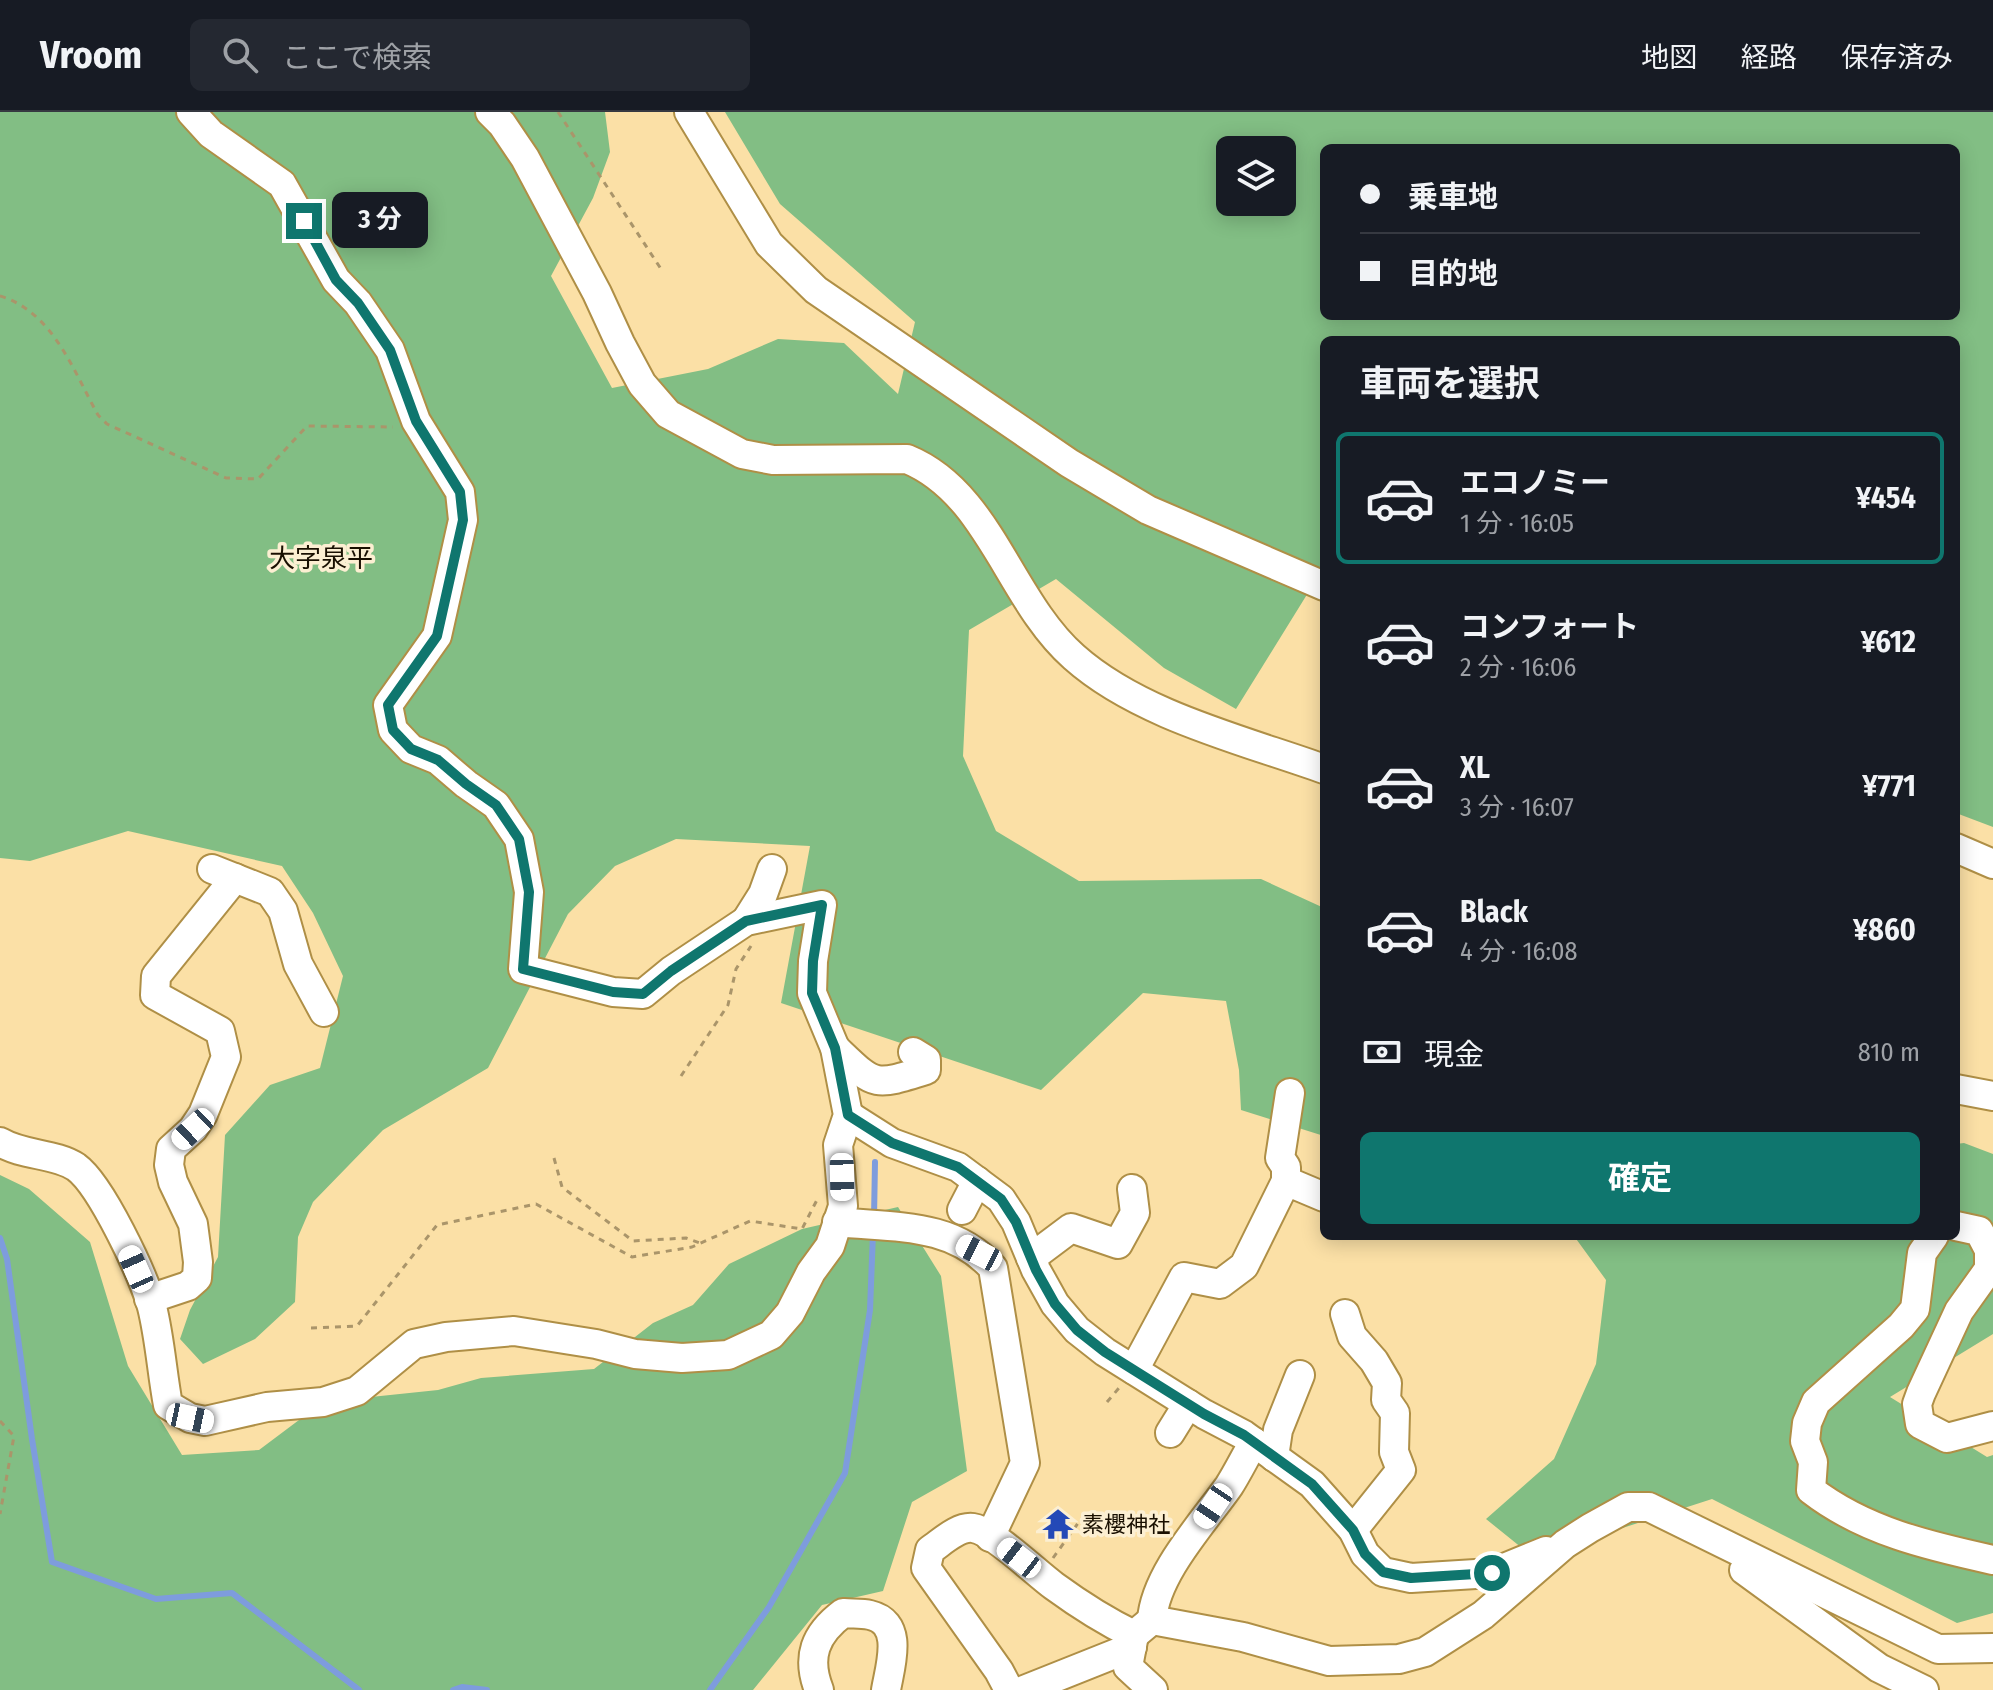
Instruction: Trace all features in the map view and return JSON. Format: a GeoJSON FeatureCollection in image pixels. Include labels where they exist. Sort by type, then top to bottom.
{"type":"FeatureCollection","features":[{"type":"Feature","properties":{"kind":"street"},"geometry":{"type":"LineString","coordinates":[[0,1142],[12,1149],[75,1167],[93,1185],[111,1213],[149,1299],[168,1405],[190,1418],[205,1421],[267,1407],[323,1402],[357,1391],[414,1344],[446,1337],[514,1331],[660,1357],[728,1355],[771,1335],[790,1313],[811,1272],[830,1246],[843,1206],[838,1145],[848,1115],[835,1048],[812,993],[813,961],[822,905],[758,918],[671,971],[643,994],[613,992],[523,969],[529,892],[519,839],[496,805],[438,760],[411,749],[393,730],[388,705],[437,636],[463,520],[460,492],[416,421],[390,350],[358,303],[336,280],[282,184],[211,134],[191,112]]}},
{"type":"Feature","properties":{"kind":"street"},"geometry":{"type":"LineString","coordinates":[[490,112],[525,158],[642,384],[668,414],[742,454],[773,460],[907,459],[926,466],[954,492],[989,533],[1013,579],[1046,629],[1075,659],[1111,684],[1165,712],[1320,768]]}},
{"type":"Feature","properties":{"kind":"street"},"geometry":{"type":"LineString","coordinates":[[689,112],[769,244],[816,290],[1069,463],[1148,510],[1320,584]]}},
{"type":"Feature","properties":{"kind":"street"},"geometry":{"type":"LineString","coordinates":[[1960,850],[1993,864]]}},
{"type":"Feature","properties":{"kind":"street"},"geometry":{"type":"LineString","coordinates":[[758,918],[772,869]]}},
{"type":"Feature","properties":{"kind":"street"},"geometry":{"type":"LineString","coordinates":[[149,1299],[188,1286],[197,1278],[193,1224],[173,1182],[169,1165],[171,1149],[193,1129],[203,1114],[226,1057],[220,1031],[155,995],[156,976],[223,873],[270,892],[283,911],[298,964],[324,1012]]}},
{"type":"Feature","properties":{"kind":"street"},"geometry":{"type":"LineString","coordinates":[[835,1048],[865,1076],[885,1083],[926,1070],[926,1060],[913,1052]]}},
{"type":"Feature","properties":{"kind":"street"},"geometry":{"type":"LineString","coordinates":[[1960,1090],[1993,1096]]}},
{"type":"Feature","properties":{"kind":"street"},"geometry":{"type":"LineString","coordinates":[[1134,1370],[1184,1277],[1220,1284],[1244,1266],[1286,1181],[1286,1167],[1280,1158],[1290,1093]]}},
{"type":"Feature","properties":{"kind":"street"},"geometry":{"type":"LineString","coordinates":[[848,1115],[892,1143],[958,1167],[1001,1199],[1016,1222],[1055,1304],[1077,1330],[1312,1484],[1353,1530],[1365,1554],[1383,1572],[1411,1578],[1492,1573],[1565,1544],[1628,1507],[1649,1507],[1938,1649],[1993,1648]]}},
{"type":"Feature","properties":{"kind":"street"},"geometry":{"type":"LineString","coordinates":[[962,1210],[977,1181]]}},
{"type":"Feature","properties":{"kind":"street"},"geometry":{"type":"LineString","coordinates":[[1286,1181],[1320,1195]]}},
{"type":"Feature","properties":{"kind":"street"},"geometry":{"type":"LineString","coordinates":[[1031,1258],[1071,1228],[1118,1244],[1135,1213],[1132,1189]]}},
{"type":"Feature","properties":{"kind":"street"},"geometry":{"type":"LineString","coordinates":[[837,1222],[938,1232],[979,1253],[993,1268],[1025,1463],[990,1537]]}},
{"type":"Feature","properties":{"kind":"street"},"geometry":{"type":"LineString","coordinates":[[1960,1227],[1979,1231],[1989,1250],[1989,1269],[1959,1311],[1921,1393],[1917,1404],[1920,1424],[1947,1438],[1993,1426]]}},
{"type":"Feature","properties":{"kind":"street"},"geometry":{"type":"LineString","coordinates":[[1931,1240],[1922,1253],[1915,1309],[1901,1326],[1816,1402],[1807,1423],[1805,1441],[1813,1462],[1811,1490],[1864,1523],[1933,1547],[1993,1560]]}},
{"type":"Feature","properties":{"kind":"street"},"geometry":{"type":"LineString","coordinates":[[1345,1314],[1352,1336],[1374,1361],[1387,1383],[1386,1400],[1395,1413],[1388,1442],[1401,1470],[1353,1530]]}},
{"type":"Feature","properties":{"kind":"street"},"geometry":{"type":"LineString","coordinates":[[1153,1690],[1128,1667],[1139,1634],[1164,1581],[1230,1484],[1264,1450],[1278,1430],[1300,1375]]}},
{"type":"Feature","properties":{"kind":"street"},"geometry":{"type":"LineString","coordinates":[[1170,1433],[1188,1404]]}},
{"type":"Feature","properties":{"kind":"street"},"geometry":{"type":"LineString","coordinates":[[1009,1690],[999,1671],[926,1568],[930,1550],[958,1531],[974,1528],[990,1537],[1097,1616],[1139,1634],[1243,1637],[1329,1661],[1399,1659],[1425,1652],[1483,1615],[1565,1544]]}},
{"type":"Feature","properties":{"kind":"street"},"geometry":{"type":"LineString","coordinates":[[1707,1536],[1722,1554],[1879,1668],[1924,1690]]}},
{"type":"Feature","properties":{"kind":"street"},"geometry":{"type":"LineString","coordinates":[[819,1690],[812,1672],[815,1651],[824,1627],[843,1613],[873,1615],[889,1628],[894,1642],[886,1690]]}},
{"type":"Feature","properties":{"kind":"street"},"geometry":{"type":"LineString","coordinates":[[1024,1690],[1139,1634]]}},
{"type":"Feature","properties":{"kind":"path"},"geometry":{"type":"LineString","coordinates":[[558,112],[663,272]]}},
{"type":"Feature","properties":{"kind":"path"},"geometry":{"type":"LineString","coordinates":[[0,296],[20,303],[35,313],[58,342],[98,415],[107,424],[226,478],[258,479],[307,426],[388,428],[416,421]]}},
{"type":"Feature","properties":{"kind":"path"},"geometry":{"type":"LineString","coordinates":[[681,1076],[728,1005],[736,969],[758,918]]}},
{"type":"Feature","properties":{"kind":"path"},"geometry":{"type":"LineString","coordinates":[[554,1158],[562,1187],[613,1223],[626,1237],[633,1241],[686,1238],[700,1243]]}},
{"type":"Feature","properties":{"kind":"path"},"geometry":{"type":"LineString","coordinates":[[311,1328],[357,1326],[437,1225],[536,1204],[632,1257],[700,1243],[750,1221],[802,1229],[820,1194]]}},
{"type":"Feature","properties":{"kind":"path"},"geometry":{"type":"LineString","coordinates":[[0,1421],[14,1436],[0,1514]]}},
{"type":"Feature","properties":{"kind":"path"},"geometry":{"type":"LineString","coordinates":[[1040,1576],[1081,1519]]}},
{"type":"Feature","properties":{"kind":"green space"},"geometry":{"type":"Polygon","coordinates":[[[0,112],[605,112],[610,152],[593,198],[551,276],[612,388],[708,369],[778,339],[844,343],[898,394],[915,322],[780,204],[725,112],[1993,112],[1993,827],[1960,815],[1960,336],[1320,336],[1320,573],[1236,709],[1164,668],[1056,579],[969,630],[963,756],[996,831],[1079,881],[1261,879],[1320,906],[1320,1135],[1241,1110],[1239,1070],[1226,1001],[1143,993],[1041,1090],[781,1003],[810,846],[676,839],[615,866],[568,914],[488,1068],[383,1130],[313,1202],[298,1237],[295,1302],[255,1339],[203,1364],[180,1339],[190,1310],[218,1257],[225,1135],[270,1085],[320,1068],[343,976],[313,913],[282,866],[128,831],[30,861],[0,858],[0,112]]]}},
{"type":"Feature","properties":{"kind":"green space"},"geometry":{"type":"Polygon","coordinates":[[[1960,1144],[1993,1154],[1993,1334],[1890,1397],[1987,1457],[1993,1455],[1993,1613],[1957,1623],[1712,1499],[1533,1557],[1486,1519],[1554,1459],[1596,1364],[1606,1280],[1577,1240],[1960,1240],[1960,1144]]]}},
{"type":"Feature","properties":{"kind":"green space"},"geometry":{"type":"Polygon","coordinates":[[[0,1175],[29,1189],[90,1242],[128,1366],[182,1455],[259,1450],[323,1402],[438,1390],[481,1378],[594,1369],[653,1323],[693,1305],[729,1264],[802,1229],[898,1207],[941,1276],[967,1471],[912,1502],[883,1591],[822,1605],[753,1690],[0,1690],[0,1175]]]}},
{"type":"Feature","properties":{"kind":"waterway"},"geometry":{"type":"LineString","coordinates":[[874,1218],[875,1162]]}},
{"type":"Feature","properties":{"kind":"waterway"},"geometry":{"type":"LineString","coordinates":[[710,1690],[769,1607],[845,1473],[870,1310],[873,1233]]}},
{"type":"Feature","properties":{"kind":"waterway"},"geometry":{"type":"LineString","coordinates":[[0,1238],[7,1259],[52,1562],[156,1599],[232,1593],[359,1690]]}},
{"type":"Feature","properties":{"kind":"waterway"},"geometry":{"type":"LineString","coordinates":[[453,1690],[462,1687],[487,1690]]}},
{"type":"Feature","properties":{"kind":"place","name":"素櫻神社"},"geometry":{"type":"Point","coordinates":[1058,1524]}},
{"type":"Feature","properties":{"kind":"district","name":"大字泉平"},"geometry":{"type":"Point","coordinates":[321,558]}},
{"type":"Feature","properties":{"kind":"route"},"geometry":{"type":"LineString","coordinates":[[304,221],[336,280],[358,303],[390,350],[416,421],[460,492],[463,520],[437,636],[388,705],[393,730],[411,749],[438,760],[496,805],[519,839],[529,892],[523,969],[613,992],[643,994],[671,971],[746,921],[822,905],[813,961],[812,993],[835,1048],[848,1115],[892,1143],[958,1167],[1001,1199],[1016,1222],[1036,1270],[1055,1304],[1077,1330],[1105,1352],[1204,1414],[1244,1435],[1312,1484],[1353,1530],[1365,1554],[1383,1572],[1411,1578],[1492,1573]]}}]}
